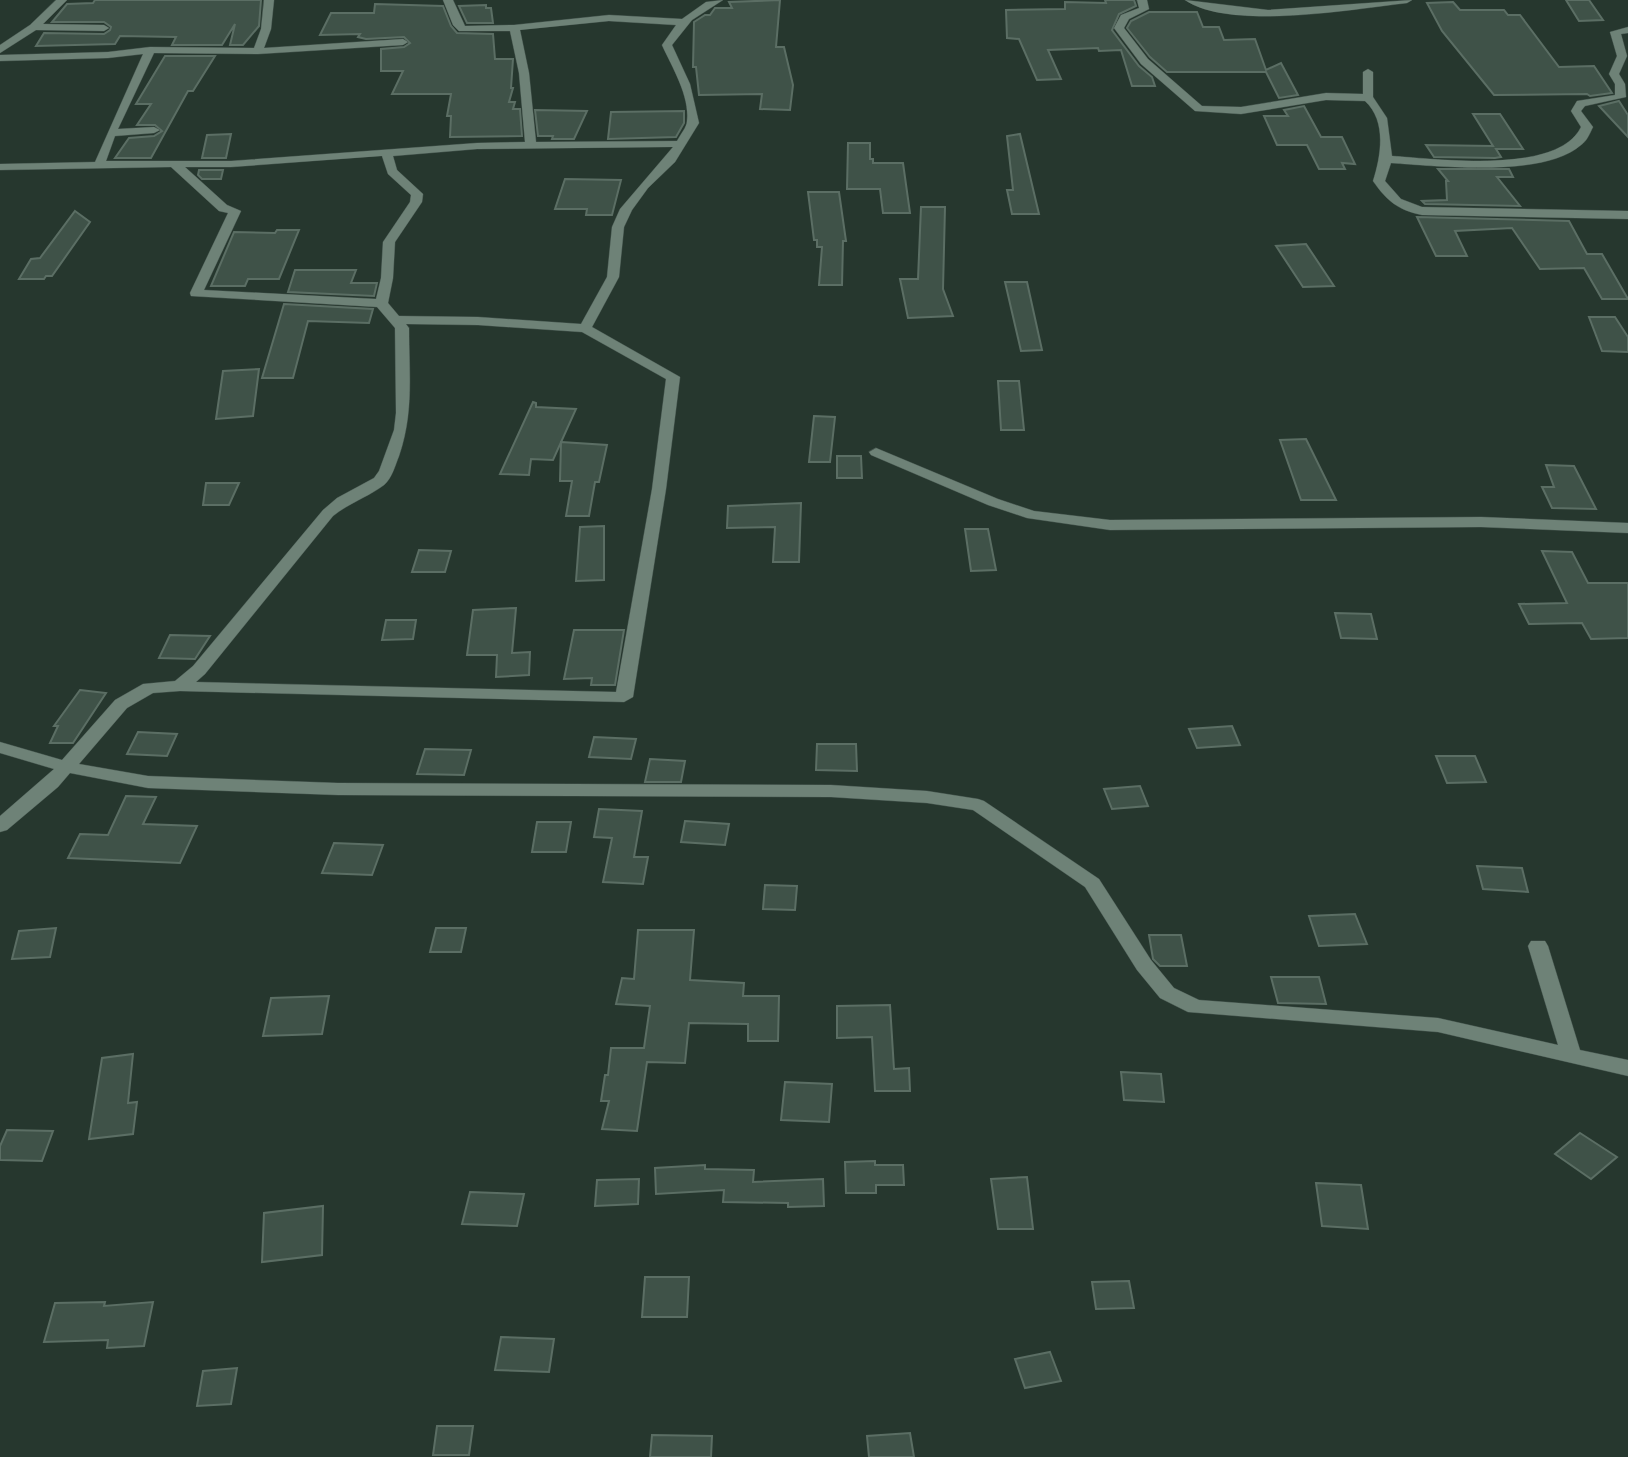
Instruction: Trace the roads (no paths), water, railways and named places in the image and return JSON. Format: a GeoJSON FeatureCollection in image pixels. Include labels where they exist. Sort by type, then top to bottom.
{"type":"FeatureCollection","features":[{"type":"Feature","properties":{"kind":"street"},"geometry":{"type":"LineString","coordinates":[[0,50],[34,27],[62,0]]}},
{"type":"Feature","properties":{"kind":"street"},"geometry":{"type":"LineString","coordinates":[[258,51],[266,29],[269,0]]}},
{"type":"Feature","properties":{"kind":"street"},"geometry":{"type":"LineString","coordinates":[[448,0],[458,25],[463,29],[514,28],[609,18],[684,22]]}},
{"type":"Feature","properties":{"kind":"street"},"geometry":{"type":"LineString","coordinates":[[585,328],[613,277],[618,227],[626,209],[644,186],[671,160],[693,123],[692,108],[667,45],[684,22],[703,6],[718,0]]}},
{"type":"Feature","properties":{"kind":"street"},"geometry":{"type":"LineString","coordinates":[[1142,0],[1144,9],[1125,17],[1119,28],[1125,40],[1142,59],[1199,109],[1222,111],[1339,96],[1368,98],[1375,105],[1386,132],[1386,159],[1379,181],[1395,203],[1404,208],[1422,211],[1628,215]]}},
{"type":"Feature","properties":{"kind":"street"},"geometry":{"type":"LineString","coordinates":[[1190,0],[1226,9],[1277,13],[1407,0]]}},
{"type":"Feature","properties":{"kind":"street"},"geometry":{"type":"LineString","coordinates":[[34,27],[104,28]]}},
{"type":"Feature","properties":{"kind":"street"},"geometry":{"type":"LineString","coordinates":[[514,28],[524,73],[531,145]]}},
{"type":"Feature","properties":{"kind":"street"},"geometry":{"type":"LineString","coordinates":[[1386,159],[1523,163],[1558,154],[1579,142],[1587,127],[1576,111],[1581,103],[1621,97],[1620,84],[1614,74],[1624,62],[1625,51],[1615,32],[1628,30]]}},
{"type":"Feature","properties":{"kind":"street"},"geometry":{"type":"LineString","coordinates":[[0,58],[108,55],[150,50],[258,51],[403,42]]}},
{"type":"Feature","properties":{"kind":"street"},"geometry":{"type":"LineString","coordinates":[[99,164],[111,132],[150,50]]}},
{"type":"Feature","properties":{"kind":"street"},"geometry":{"type":"LineString","coordinates":[[1368,72],[1368,98]]}},
{"type":"Feature","properties":{"kind":"street"},"geometry":{"type":"LineString","coordinates":[[111,132],[154,130]]}},
{"type":"Feature","properties":{"kind":"street"},"geometry":{"type":"LineString","coordinates":[[0,167],[231,164],[387,152],[531,145],[681,144]]}},
{"type":"Feature","properties":{"kind":"street"},"geometry":{"type":"LineString","coordinates":[[381,303],[387,278],[389,242],[416,202],[417,194],[393,174],[386,164],[387,152]]}},
{"type":"Feature","properties":{"kind":"street"},"geometry":{"type":"LineString","coordinates":[[174,163],[223,208],[235,211],[197,293],[381,303],[402,328],[404,413],[401,430],[386,471],[379,481],[342,501],[328,513],[200,670],[180,686]]}},
{"type":"Feature","properties":{"kind":"street"},"geometry":{"type":"LineString","coordinates":[[0,826],[67,767],[121,704],[149,688],[180,686],[624,697],[659,489],[673,377],[585,328],[478,321],[395,320]]}},
{"type":"Feature","properties":{"kind":"street"},"geometry":{"type":"LineString","coordinates":[[876,452],[993,502],[1032,515],[1110,525],[1481,522],[1628,528]]}},
{"type":"Feature","properties":{"kind":"street"},"geometry":{"type":"LineString","coordinates":[[0,747],[67,767],[148,782],[267,788],[534,788],[632,792],[831,790],[927,797],[978,805],[1092,883],[1144,965],[1167,993],[1195,1007],[1438,1025],[1628,1068]]}},
{"type":"Feature","properties":{"kind":"street"},"geometry":{"type":"LineString","coordinates":[[1538,946],[1571,1054]]}}]}
